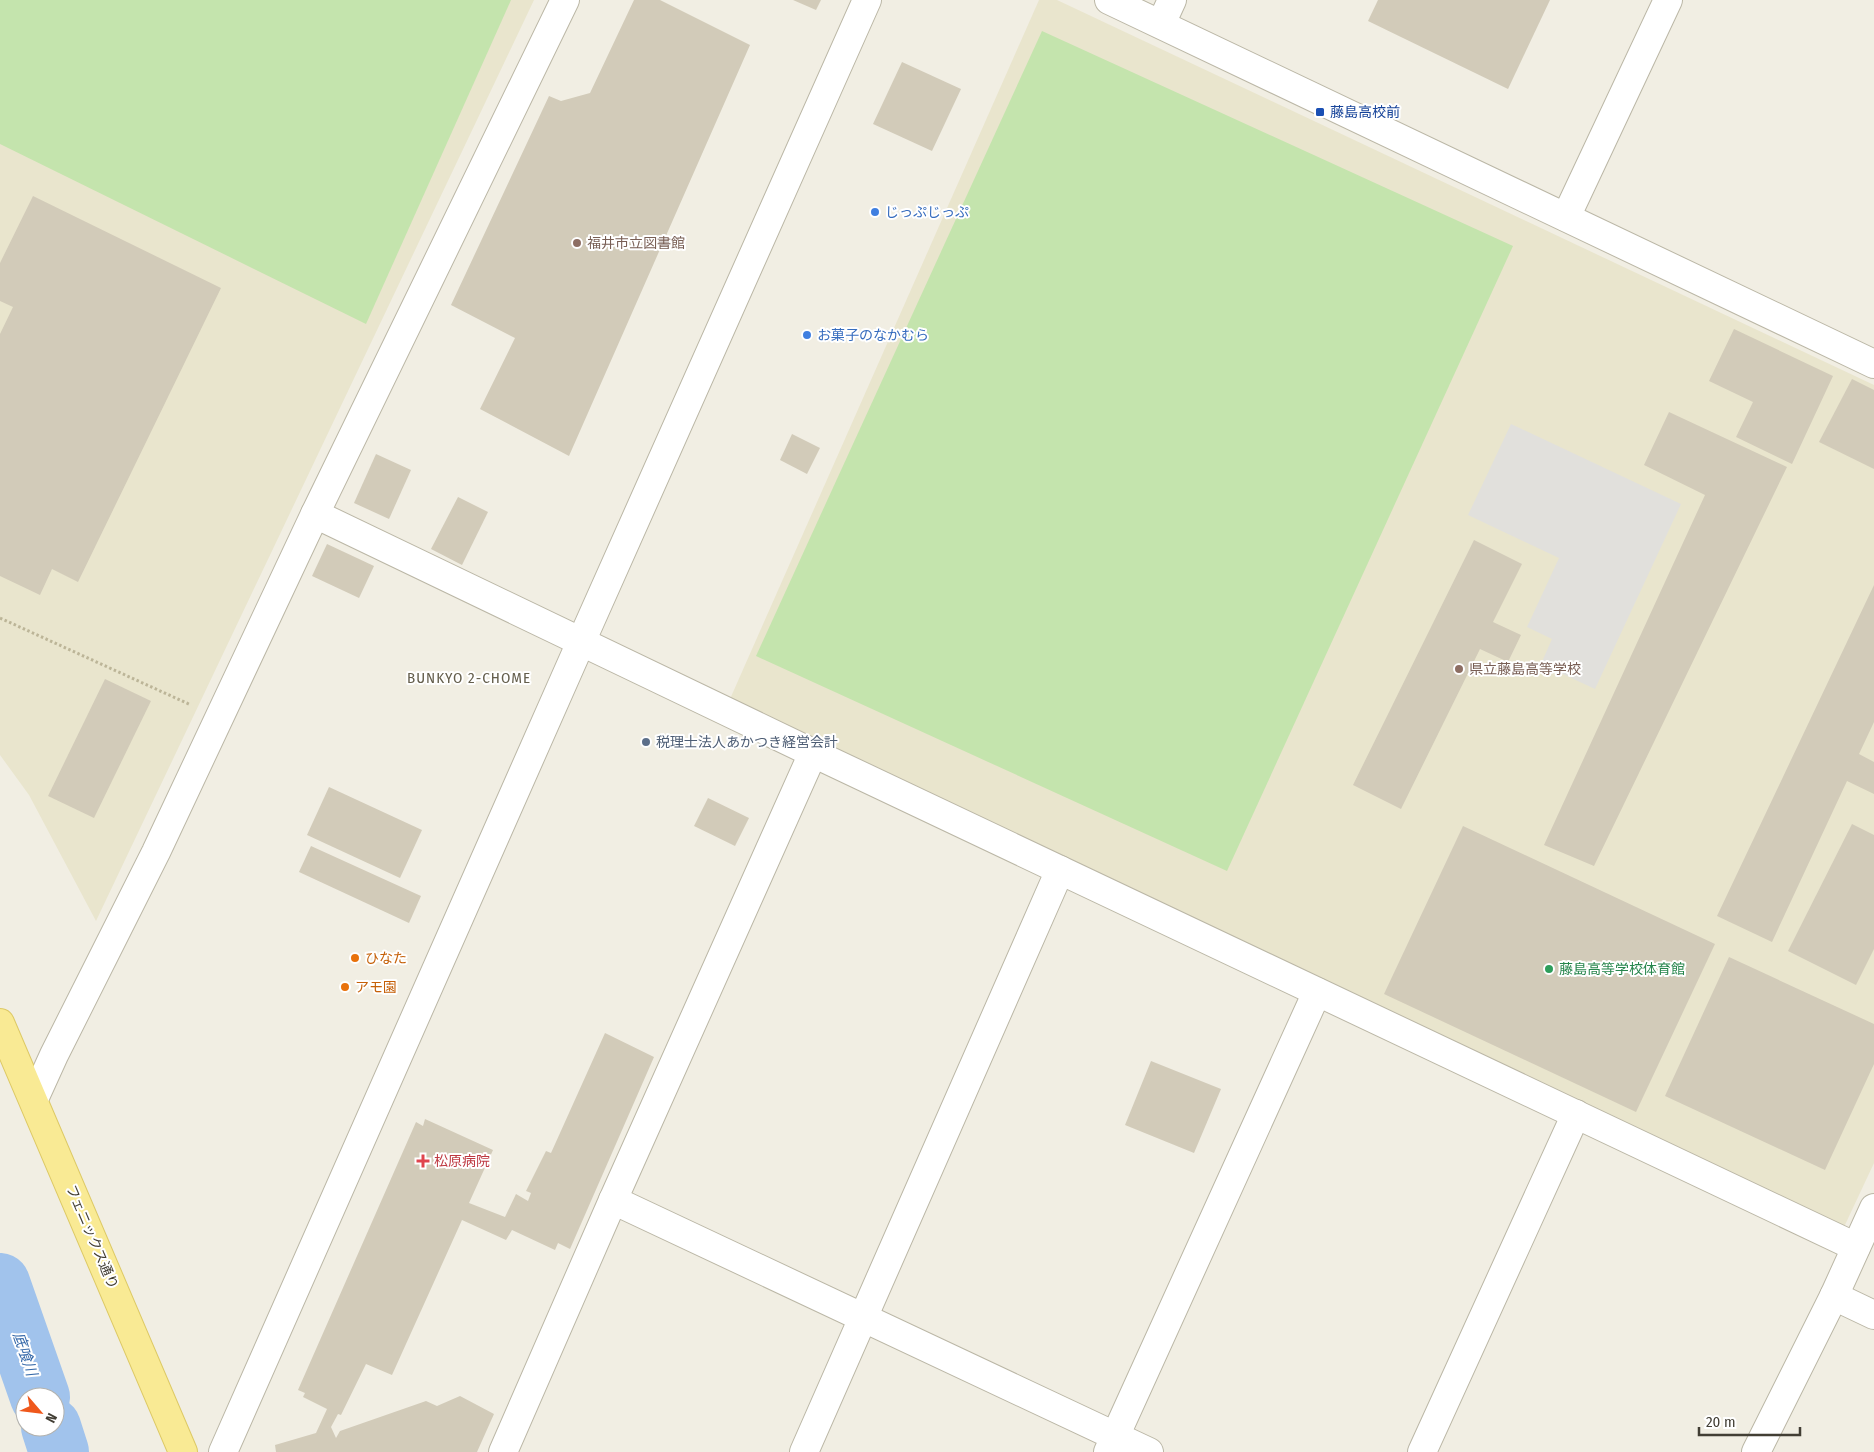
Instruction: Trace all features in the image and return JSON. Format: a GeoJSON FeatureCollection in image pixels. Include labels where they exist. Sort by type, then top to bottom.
{"type":"FeatureCollection","features":[{"type":"Feature","properties":{"kind":"main road","name":"フェニックス通り"},"geometry":{"type":"LineString","coordinates":[[0,1023],[183,1452]]}},
{"type":"Feature","properties":{"kind":"street"},"geometry":{"type":"LineString","coordinates":[[34,1099],[54,1055],[156,852],[315,514],[565,0]]}},
{"type":"Feature","properties":{"kind":"street"},"geometry":{"type":"LineString","coordinates":[[223,1452],[580,642],[867,0]]}},
{"type":"Feature","properties":{"kind":"street"},"geometry":{"type":"LineString","coordinates":[[1109,0],[1874,364]]}},
{"type":"Feature","properties":{"kind":"street"},"geometry":{"type":"LineString","coordinates":[[1161,24],[1172,0]]}},
{"type":"Feature","properties":{"kind":"street"},"geometry":{"type":"LineString","coordinates":[[1566,217],[1668,0]]}},
{"type":"Feature","properties":{"kind":"street"},"geometry":{"type":"LineString","coordinates":[[315,514],[814,754],[1856,1247]]}},
{"type":"Feature","properties":{"kind":"street"},"geometry":{"type":"LineString","coordinates":[[503,1452],[613,1200],[814,754]]}},
{"type":"Feature","properties":{"kind":"street"},"geometry":{"type":"LineString","coordinates":[[804,1452],[1060,870]]}},
{"type":"Feature","properties":{"kind":"street"},"geometry":{"type":"LineString","coordinates":[[1112,1444],[1317,992]]}},
{"type":"Feature","properties":{"kind":"street"},"geometry":{"type":"LineString","coordinates":[[1422,1452],[1576,1114]]}},
{"type":"Feature","properties":{"kind":"street"},"geometry":{"type":"LineString","coordinates":[[613,1200],[863,1318],[1112,1444],[1149,1452]]}},
{"type":"Feature","properties":{"kind":"street"},"geometry":{"type":"LineString","coordinates":[[1756,1452],[1834,1296],[1874,1208]]}},
{"type":"Feature","properties":{"kind":"street"},"geometry":{"type":"LineString","coordinates":[[1834,1296],[1874,1315]]}},
{"type":"Feature","properties":{"kind":"path"},"geometry":{"type":"LineString","coordinates":[[0,618],[219,718]]}},
{"type":"Feature","properties":{"kind":"shaded area"},"geometry":{"type":"Polygon","coordinates":[[[0,0],[534,0],[96,921],[29,795],[0,755],[0,0]]]}},
{"type":"Feature","properties":{"kind":"shaded area"},"geometry":{"type":"Polygon","coordinates":[[[1039,0],[1057,0],[1874,385],[1874,1163],[1844,1227],[730,699],[1039,0]]]}},
{"type":"Feature","properties":{"kind":"shaded area"},"geometry":{"type":"Polygon","coordinates":[[[1511,424],[1681,504],[1595,689],[1541,664],[1552,639],[1527,627],[1559,558],[1468,515],[1511,424]]]}},
{"type":"Feature","properties":{"kind":"green space"},"geometry":{"type":"Polygon","coordinates":[[[0,0],[511,0],[366,324],[0,144],[0,0]]]}},
{"type":"Feature","properties":{"kind":"green space"},"geometry":{"type":"Polygon","coordinates":[[[1042,31],[1513,246],[1227,871],[756,656],[1042,31]]]}},
{"type":"Feature","properties":{"kind":"building"},"geometry":{"type":"Polygon","coordinates":[[[634,0],[660,0],[750,45],[569,456],[480,409],[515,338],[451,305],[549,96],[561,101],[590,93],[634,0]]]}},
{"type":"Feature","properties":{"kind":"building"},"geometry":{"type":"Polygon","coordinates":[[[793,0],[821,0],[816,10],[793,0]]]}},
{"type":"Feature","properties":{"kind":"building"},"geometry":{"type":"Polygon","coordinates":[[[1378,0],[1550,0],[1508,89],[1368,21],[1378,0]]]}},
{"type":"Feature","properties":{"kind":"building"},"geometry":{"type":"Polygon","coordinates":[[[902,62],[961,89],[932,151],[873,124],[902,62]]]}},
{"type":"Feature","properties":{"kind":"building"},"geometry":{"type":"Polygon","coordinates":[[[33,196],[221,288],[78,582],[52,569],[40,595],[0,576],[0,334],[13,307],[0,301],[0,263],[33,196]]]}},
{"type":"Feature","properties":{"kind":"building"},"geometry":{"type":"Polygon","coordinates":[[[1734,329],[1833,376],[1792,464],[1736,437],[1753,402],[1709,381],[1734,329]]]}},
{"type":"Feature","properties":{"kind":"building"},"geometry":{"type":"Polygon","coordinates":[[[1852,379],[1874,390],[1874,469],[1819,442],[1852,379]]]}},
{"type":"Feature","properties":{"kind":"building"},"geometry":{"type":"Polygon","coordinates":[[[1669,412],[1787,467],[1594,866],[1544,845],[1705,495],[1644,465],[1669,412]]]}},
{"type":"Feature","properties":{"kind":"building"},"geometry":{"type":"Polygon","coordinates":[[[792,434],[820,448],[807,474],[780,460],[792,434]]]}},
{"type":"Feature","properties":{"kind":"building"},"geometry":{"type":"Polygon","coordinates":[[[376,454],[411,470],[389,519],[354,503],[376,454]]]}},
{"type":"Feature","properties":{"kind":"building"},"geometry":{"type":"Polygon","coordinates":[[[458,497],[488,512],[462,565],[431,549],[458,497]]]}},
{"type":"Feature","properties":{"kind":"building"},"geometry":{"type":"Polygon","coordinates":[[[1474,540],[1522,564],[1493,622],[1521,635],[1508,662],[1480,649],[1401,809],[1353,785],[1474,540]]]}},
{"type":"Feature","properties":{"kind":"building"},"geometry":{"type":"Polygon","coordinates":[[[327,544],[374,566],[359,598],[312,576],[327,544]]]}},
{"type":"Feature","properties":{"kind":"building"},"geometry":{"type":"Polygon","coordinates":[[[1874,585],[1874,722],[1859,754],[1874,762],[1874,794],[1847,781],[1772,942],[1717,916],[1874,585]]]}},
{"type":"Feature","properties":{"kind":"building"},"geometry":{"type":"Polygon","coordinates":[[[105,679],[151,701],[94,818],[48,796],[105,679]]]}},
{"type":"Feature","properties":{"kind":"building"},"geometry":{"type":"Polygon","coordinates":[[[329,787],[422,830],[400,878],[307,835],[329,787]]]}},
{"type":"Feature","properties":{"kind":"building"},"geometry":{"type":"Polygon","coordinates":[[[708,798],[749,818],[735,846],[694,826],[708,798]]]}},
{"type":"Feature","properties":{"kind":"building"},"geometry":{"type":"Polygon","coordinates":[[[1852,824],[1874,835],[1874,949],[1856,985],[1788,951],[1852,824]]]}},
{"type":"Feature","properties":{"kind":"building","name":"藤島高等学校体育館"},"geometry":{"type":"Polygon","coordinates":[[[1463,826],[1715,944],[1636,1112],[1384,994],[1463,826]]]}},
{"type":"Feature","properties":{"kind":"building"},"geometry":{"type":"Polygon","coordinates":[[[311,846],[421,896],[409,923],[299,872],[311,846]]]}},
{"type":"Feature","properties":{"kind":"building"},"geometry":{"type":"Polygon","coordinates":[[[1729,957],[1874,1024],[1874,1064],[1825,1170],[1665,1096],[1729,957]]]}},
{"type":"Feature","properties":{"kind":"building"},"geometry":{"type":"Polygon","coordinates":[[[605,1033],[654,1057],[570,1249],[558,1243],[555,1250],[512,1230],[506,1240],[462,1220],[392,1375],[366,1364],[341,1415],[338,1414],[331,1427],[336,1438],[340,1431],[426,1401],[437,1406],[460,1396],[494,1414],[477,1452],[276,1452],[275,1445],[316,1433],[327,1409],[303,1397],[305,1393],[298,1390],[416,1122],[423,1126],[425,1119],[493,1150],[469,1203],[505,1217],[516,1194],[528,1201],[531,1193],[526,1191],[546,1151],[551,1153],[605,1033]]]}},
{"type":"Feature","properties":{"kind":"building"},"geometry":{"type":"Polygon","coordinates":[[[1151,1061],[1221,1089],[1194,1153],[1125,1125],[1151,1061]]]}},
{"type":"Feature","properties":{"kind":"waterway","name":"底喰川"},"geometry":{"type":"LineString","coordinates":[[0,1283],[36,1387]]}},
{"type":"Feature","properties":{"kind":"waterway","name":"底喰川"},"geometry":{"type":"LineString","coordinates":[[54,1437],[59,1452]]}},
{"type":"Feature","properties":{"kind":"place","name":"藤島高校前"},"geometry":{"type":"Point","coordinates":[1320,112]}},
{"type":"Feature","properties":{"kind":"place","name":"じっぷじっぷ"},"geometry":{"type":"Point","coordinates":[875,212]}},
{"type":"Feature","properties":{"kind":"place","name":"福井市立図書館"},"geometry":{"type":"Point","coordinates":[577,243]}},
{"type":"Feature","properties":{"kind":"place","name":"お菓子のなかむら"},"geometry":{"type":"Point","coordinates":[807,335]}},
{"type":"Feature","properties":{"kind":"place","name":"県立藤島高等学校"},"geometry":{"type":"Point","coordinates":[1459,669]}},
{"type":"Feature","properties":{"kind":"place","name":"税理士法人あかつき経営会計"},"geometry":{"type":"Point","coordinates":[646,742]}},
{"type":"Feature","properties":{"kind":"place","name":"ひなた"},"geometry":{"type":"Point","coordinates":[355,958]}},
{"type":"Feature","properties":{"kind":"place","name":"藤島高等学校体育館"},"geometry":{"type":"Point","coordinates":[1549,969]}},
{"type":"Feature","properties":{"kind":"place","name":"アモ園"},"geometry":{"type":"Point","coordinates":[345,987]}},
{"type":"Feature","properties":{"kind":"place","name":"松原病院"},"geometry":{"type":"Point","coordinates":[423,1161]}},
{"type":"Feature","properties":{"kind":"district","name":"BUNKYO 2-CHOME"},"geometry":{"type":"Point","coordinates":[469,678]}}]}
